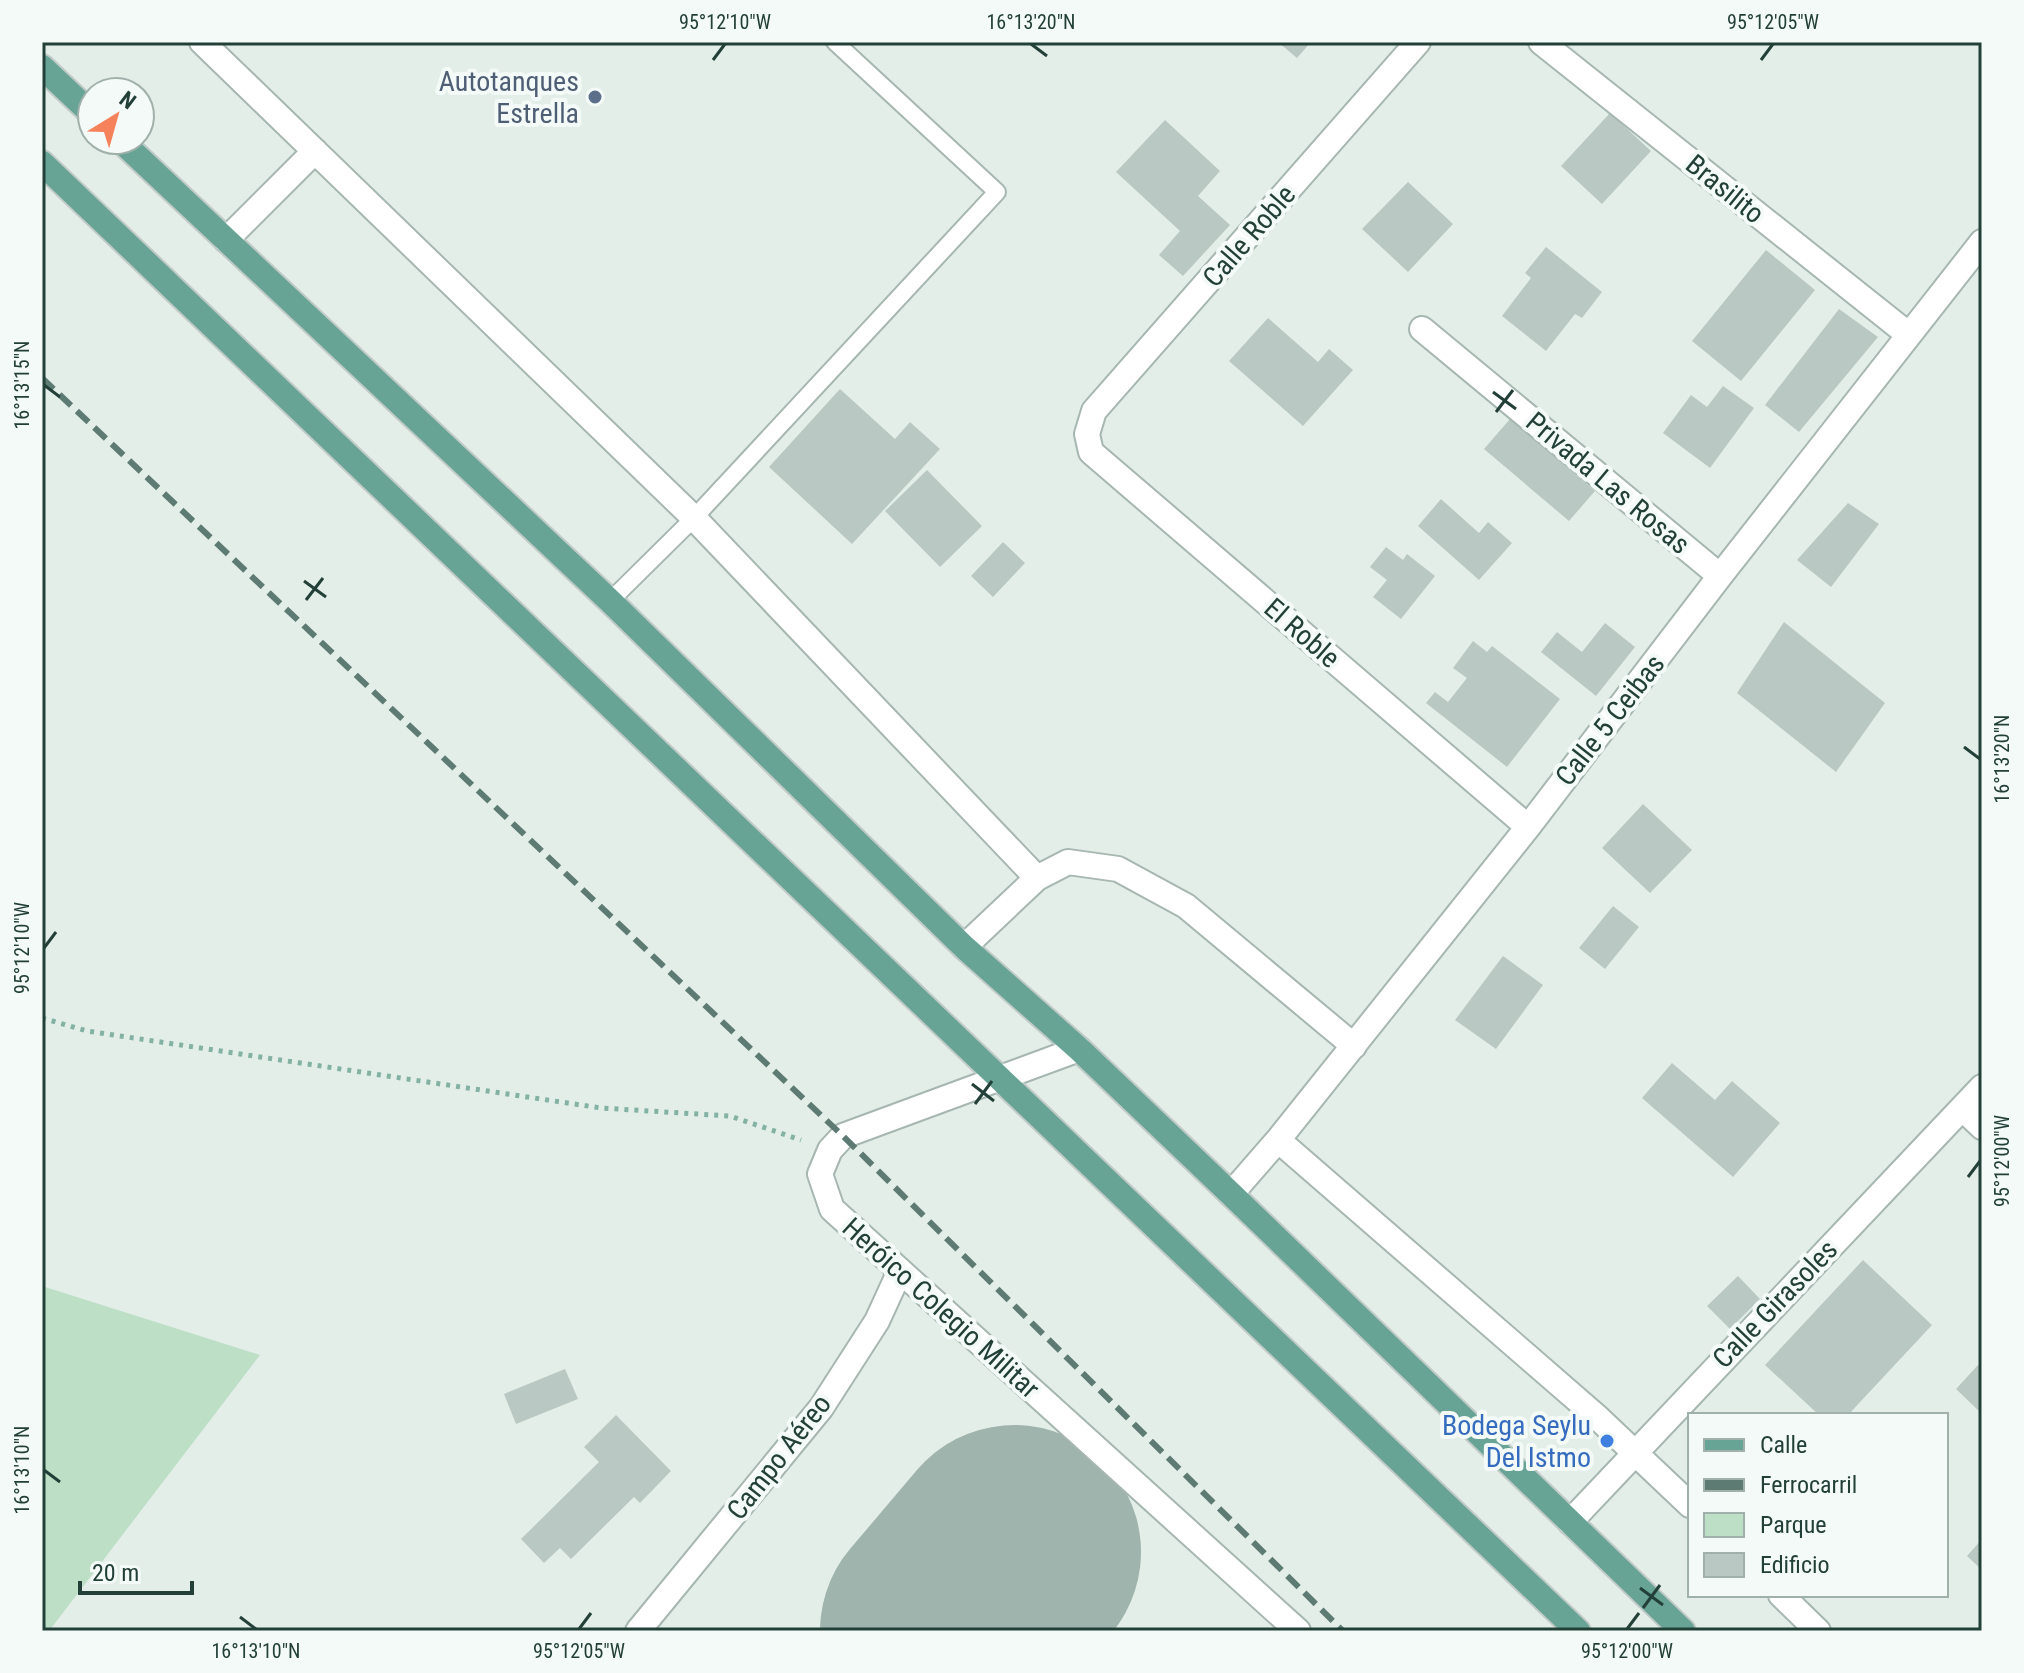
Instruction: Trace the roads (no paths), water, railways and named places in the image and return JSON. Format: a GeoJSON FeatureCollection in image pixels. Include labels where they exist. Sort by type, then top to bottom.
{"type":"FeatureCollection","features":[{"type":"Feature","properties":{"kind":"main road"},"geometry":{"type":"LineString","coordinates":[[42,67],[76,99]]}},
{"type":"Feature","properties":{"kind":"main road"},"geometry":{"type":"LineString","coordinates":[[137,156],[610,601],[964,947],[1079,1049],[1683,1631]]}},
{"type":"Feature","properties":{"kind":"main road"},"geometry":{"type":"LineString","coordinates":[[42,163],[1578,1631]]}},
{"type":"Feature","properties":{"kind":"street"},"geometry":{"type":"LineString","coordinates":[[202,42],[694,518],[1037,878]]}},
{"type":"Feature","properties":{"kind":"street","name":"Calle Roble"},"geometry":{"type":"LineString","coordinates":[[1087,434],[1094,411],[1418,42]]}},
{"type":"Feature","properties":{"kind":"street","name":"Brasilito"},"geometry":{"type":"LineString","coordinates":[[1541,42],[1909,335]]}},
{"type":"Feature","properties":{"kind":"street"},"geometry":{"type":"LineString","coordinates":[[226,240],[315,151]]}},
{"type":"Feature","properties":{"kind":"street","name":"Calle 5 Ceibas"},"geometry":{"type":"LineString","coordinates":[[1231,1194],[1278,1140],[1528,827],[1982,242]]}},
{"type":"Feature","properties":{"kind":"street","name":"Privada Las Rosas"},"geometry":{"type":"LineString","coordinates":[[1422,329],[1720,576]]}},
{"type":"Feature","properties":{"kind":"street","name":"El Roble"},"geometry":{"type":"LineString","coordinates":[[1087,434],[1091,452],[1528,827]]}},
{"type":"Feature","properties":{"kind":"street"},"geometry":{"type":"LineString","coordinates":[[964,947],[1037,878],[1068,862],[1118,869],[1186,906],[1354,1046]]}},
{"type":"Feature","properties":{"kind":"street"},"geometry":{"type":"LineString","coordinates":[[1000,1078],[1079,1049]]}},
{"type":"Feature","properties":{"kind":"street","name":"Heróico Colegio Militar"},"geometry":{"type":"LineString","coordinates":[[1000,1078],[843,1136],[830,1150],[820,1174],[832,1209],[1298,1631]]}},
{"type":"Feature","properties":{"kind":"street","name":"Calle Girasoles"},"geometry":{"type":"LineString","coordinates":[[1570,1522],[1982,1087]]}},
{"type":"Feature","properties":{"kind":"street"},"geometry":{"type":"LineString","coordinates":[[1962,1108],[1982,1127]]}},
{"type":"Feature","properties":{"kind":"street"},"geometry":{"type":"LineString","coordinates":[[1278,1140],[1635,1450],[1688,1503]]}},
{"type":"Feature","properties":{"kind":"street","name":"Campo Aéreo"},"geometry":{"type":"LineString","coordinates":[[638,1631],[821,1408],[877,1321],[900,1271]]}},
{"type":"Feature","properties":{"kind":"street"},"geometry":{"type":"LineString","coordinates":[[1783,1597],[1818,1631]]}},
{"type":"Feature","properties":{"kind":"lane"},"geometry":{"type":"LineString","coordinates":[[610,601],[694,518],[997,192],[835,42]]}},
{"type":"Feature","properties":{"kind":"railway"},"geometry":{"type":"LineString","coordinates":[[42,378],[843,1136],[1343,1631]]}},
{"type":"Feature","properties":{"kind":"place","name":"Autotanques Estrella"},"geometry":{"type":"Point","coordinates":[595,97]}},
{"type":"Feature","properties":{"kind":"place","name":"Bodega Seylu Del Istmo"},"geometry":{"type":"Point","coordinates":[1607,1441]}}]}
